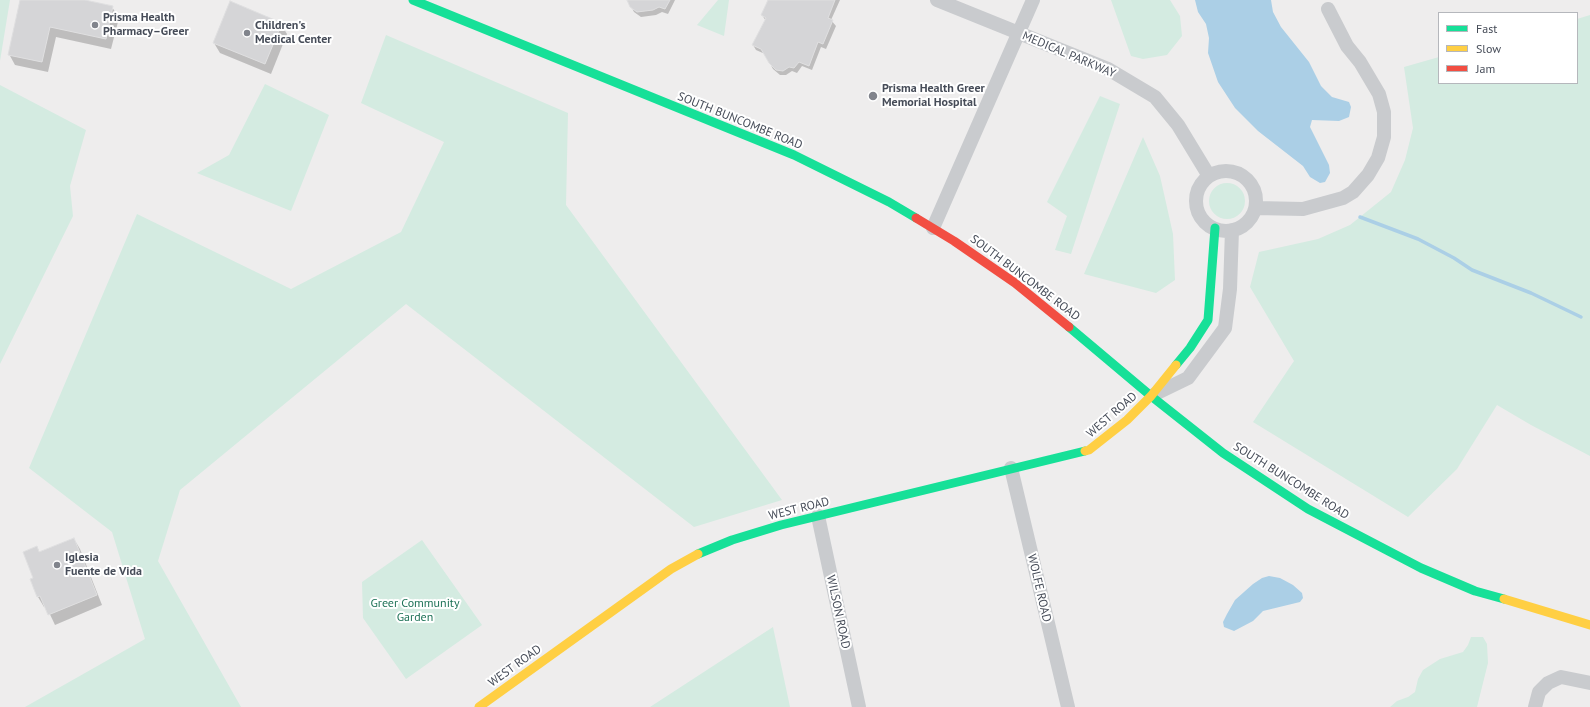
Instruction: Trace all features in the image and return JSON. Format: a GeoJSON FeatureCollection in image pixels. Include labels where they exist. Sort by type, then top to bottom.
{"type":"FeatureCollection","features":[{"type":"Feature","properties":{"kind":"main road","name":"SOUTH BUNCOMBE ROAD"},"geometry":{"type":"LineString","coordinates":[[413,0],[794,155],[889,202],[933,228],[1015,283],[1058,317],[1151,396],[1223,453],[1266,483],[1308,509],[1362,539],[1421,568],[1475,591],[1590,625]]}},
{"type":"Feature","properties":{"kind":"main road"},"geometry":{"type":"LineString","coordinates":[[1151,396],[1190,348],[1208,320],[1215,228]]}},
{"type":"Feature","properties":{"kind":"main road","name":"WEST ROAD"},"geometry":{"type":"LineString","coordinates":[[479,707],[671,569],[699,553],[732,540],[818,516],[1089,450],[1127,420],[1151,396]]}},
{"type":"Feature","properties":{"kind":"street","name":"MEDICAL PARKWAY"},"geometry":{"type":"LineString","coordinates":[[937,0],[1108,69],[1155,96],[1178,125],[1209,176]]}},
{"type":"Feature","properties":{"kind":"street"},"geometry":{"type":"LineString","coordinates":[[933,228],[1033,0]]}},
{"type":"Feature","properties":{"kind":"street"},"geometry":{"type":"LineString","coordinates":[[1256,208],[1303,209],[1343,198],[1354,192],[1368,175],[1378,158],[1384,137],[1384,112],[1380,94],[1360,62],[1347,46],[1328,9]]}},
{"type":"Feature","properties":{"kind":"street"},"geometry":{"type":"LineString","coordinates":[[1224,171],[1239,173],[1248,179],[1254,188],[1256,208],[1247,222],[1232,230],[1215,228],[1201,217],[1196,199],[1203,182],[1209,176],[1224,171]]}},
{"type":"Feature","properties":{"kind":"street"},"geometry":{"type":"LineString","coordinates":[[1151,396],[1188,378],[1224,328],[1230,289],[1232,230]]}},
{"type":"Feature","properties":{"kind":"street","name":"WOLFE ROAD"},"geometry":{"type":"LineString","coordinates":[[1011,468],[1068,707]]}},
{"type":"Feature","properties":{"kind":"street","name":"WILSON ROAD"},"geometry":{"type":"LineString","coordinates":[[818,516],[859,707]]}},
{"type":"Feature","properties":{"kind":"street"},"geometry":{"type":"LineString","coordinates":[[1535,707],[1539,692],[1548,683],[1561,677],[1589,681]]}},
{"type":"Feature","properties":{"kind":"green space"},"geometry":{"type":"Polygon","coordinates":[[[0,0],[10,0],[0,61],[0,0]]]}},
{"type":"Feature","properties":{"kind":"green space"},"geometry":{"type":"Polygon","coordinates":[[[718,0],[729,0],[724,36],[697,25],[718,0]]]}},
{"type":"Feature","properties":{"kind":"green space"},"geometry":{"type":"Polygon","coordinates":[[[1111,0],[1170,0],[1180,16],[1182,36],[1167,55],[1143,59],[1131,56],[1111,0]]]}},
{"type":"Feature","properties":{"kind":"green space"},"geometry":{"type":"Polygon","coordinates":[[[1590,15],[1590,456],[1497,405],[1457,469],[1408,517],[1253,422],[1294,361],[1250,287],[1259,252],[1318,239],[1350,225],[1391,192],[1405,160],[1413,128],[1404,67],[1438,57],[1438,84],[1578,84],[1578,19],[1590,15]]]}},
{"type":"Feature","properties":{"kind":"green space"},"geometry":{"type":"Polygon","coordinates":[[[386,35],[568,113],[566,205],[782,500],[694,527],[406,304],[180,490],[158,561],[241,707],[25,707],[145,639],[112,532],[29,468],[137,214],[291,289],[401,232],[444,142],[361,103],[386,35]]]}},
{"type":"Feature","properties":{"kind":"green space"},"geometry":{"type":"Polygon","coordinates":[[[265,84],[329,115],[291,211],[197,173],[229,155],[265,84]]]}},
{"type":"Feature","properties":{"kind":"green space"},"geometry":{"type":"Polygon","coordinates":[[[0,85],[86,130],[70,186],[73,216],[0,364],[0,85]]]}},
{"type":"Feature","properties":{"kind":"green space"},"geometry":{"type":"Polygon","coordinates":[[[1100,96],[1120,104],[1071,254],[1055,250],[1067,216],[1047,202],[1100,96]]]}},
{"type":"Feature","properties":{"kind":"green space"},"geometry":{"type":"Polygon","coordinates":[[[1143,137],[1160,176],[1173,234],[1175,280],[1156,293],[1084,274],[1143,137]]]}},
{"type":"Feature","properties":{"kind":"green space"},"geometry":{"type":"Polygon","coordinates":[[[1231,183],[1240,188],[1244,194],[1244,208],[1240,214],[1231,219],[1223,219],[1214,214],[1210,208],[1209,197],[1214,188],[1220,184],[1231,183]]]}},
{"type":"Feature","properties":{"kind":"green space","name":"Greer Community Garden"},"geometry":{"type":"Polygon","coordinates":[[[422,540],[482,625],[406,679],[363,618],[362,582],[422,540]]]}},
{"type":"Feature","properties":{"kind":"green space"},"geometry":{"type":"Polygon","coordinates":[[[773,627],[790,707],[650,707],[773,627]]]}},
{"type":"Feature","properties":{"kind":"green space"},"geometry":{"type":"Polygon","coordinates":[[[1471,637],[1483,637],[1487,644],[1488,663],[1477,707],[1390,707],[1397,701],[1408,697],[1415,692],[1418,679],[1423,670],[1440,659],[1463,652],[1471,637]]]}},
{"type":"Feature","properties":{"kind":"water"},"geometry":{"type":"Polygon","coordinates":[[[1195,0],[1271,0],[1273,12],[1281,27],[1309,62],[1321,86],[1332,97],[1349,102],[1351,107],[1349,117],[1339,121],[1312,120],[1310,127],[1329,165],[1330,173],[1325,182],[1320,183],[1310,177],[1303,166],[1258,131],[1235,108],[1218,82],[1208,53],[1209,38],[1206,24],[1198,12],[1195,0]]]}},
{"type":"Feature","properties":{"kind":"water"},"geometry":{"type":"Polygon","coordinates":[[[1269,576],[1280,578],[1293,585],[1302,593],[1303,598],[1300,602],[1263,611],[1253,621],[1234,631],[1224,627],[1223,622],[1235,600],[1253,584],[1262,578],[1269,576]]]}},
{"type":"Feature","properties":{"kind":"building"},"geometry":{"type":"Polygon","coordinates":[[[20,0],[85,0],[113,6],[106,39],[50,27],[42,62],[8,55],[20,0]]]}},
{"type":"Feature","properties":{"kind":"building"},"geometry":{"type":"Polygon","coordinates":[[[627,0],[670,0],[665,9],[659,7],[653,10],[637,12],[630,7],[627,0]]]}},
{"type":"Feature","properties":{"kind":"building"},"geometry":{"type":"Polygon","coordinates":[[[768,0],[835,0],[828,18],[833,20],[823,44],[818,42],[809,66],[799,62],[794,68],[789,67],[783,71],[776,70],[769,63],[761,49],[752,45],[766,18],[761,15],[768,0]]]}},
{"type":"Feature","properties":{"kind":"building","name":"Children's Medical Center"},"geometry":{"type":"Polygon","coordinates":[[[230,1],[282,23],[265,64],[213,43],[230,1]]]}},
{"type":"Feature","properties":{"kind":"building","name":"Iglesia Fuente de Vida"},"geometry":{"type":"Polygon","coordinates":[[[74,538],[97,595],[48,615],[40,596],[37,597],[30,579],[33,578],[23,552],[37,546],[39,552],[74,538]]]}},
{"type":"Feature","properties":{"kind":"waterway"},"geometry":{"type":"LineString","coordinates":[[1360,217],[1418,239],[1454,258],[1472,270],[1531,293],[1581,317]]}},
{"type":"Feature","properties":{"kind":"traffic: fast"},"geometry":{"type":"LineString","coordinates":[[413,0],[794,155],[889,202],[916,218]]}},
{"type":"Feature","properties":{"kind":"traffic: fast"},"geometry":{"type":"LineString","coordinates":[[1176,365],[1190,348],[1208,320],[1215,228]]}},
{"type":"Feature","properties":{"kind":"traffic: fast"},"geometry":{"type":"LineString","coordinates":[[1069,327],[1151,396],[1223,453],[1308,509],[1421,568],[1475,591],[1504,599]]}},
{"type":"Feature","properties":{"kind":"traffic: fast"},"geometry":{"type":"LineString","coordinates":[[698,554],[732,540],[781,525],[1085,451]]}},
{"type":"Feature","properties":{"kind":"traffic: slow"},"geometry":{"type":"LineString","coordinates":[[1085,451],[1089,450],[1127,420],[1151,396],[1176,365]]}},
{"type":"Feature","properties":{"kind":"traffic: slow"},"geometry":{"type":"LineString","coordinates":[[479,707],[671,569],[698,554]]}},
{"type":"Feature","properties":{"kind":"traffic: slow"},"geometry":{"type":"LineString","coordinates":[[1504,599],[1590,625]]}},
{"type":"Feature","properties":{"kind":"traffic: jam"},"geometry":{"type":"LineString","coordinates":[[916,218],[954,241],[1015,283],[1069,327]]}},
{"type":"Feature","properties":{"kind":"place","name":"Prisma Health Pharmacy–Greer"},"geometry":{"type":"Point","coordinates":[95,25]}},
{"type":"Feature","properties":{"kind":"place","name":"Children's Medical Center"},"geometry":{"type":"Point","coordinates":[247,33]}},
{"type":"Feature","properties":{"kind":"place","name":"Prisma Health Greer Memorial Hospital"},"geometry":{"type":"Point","coordinates":[873,96]}},
{"type":"Feature","properties":{"kind":"place","name":"Iglesia Fuente de Vida"},"geometry":{"type":"Point","coordinates":[57,565]}}]}
